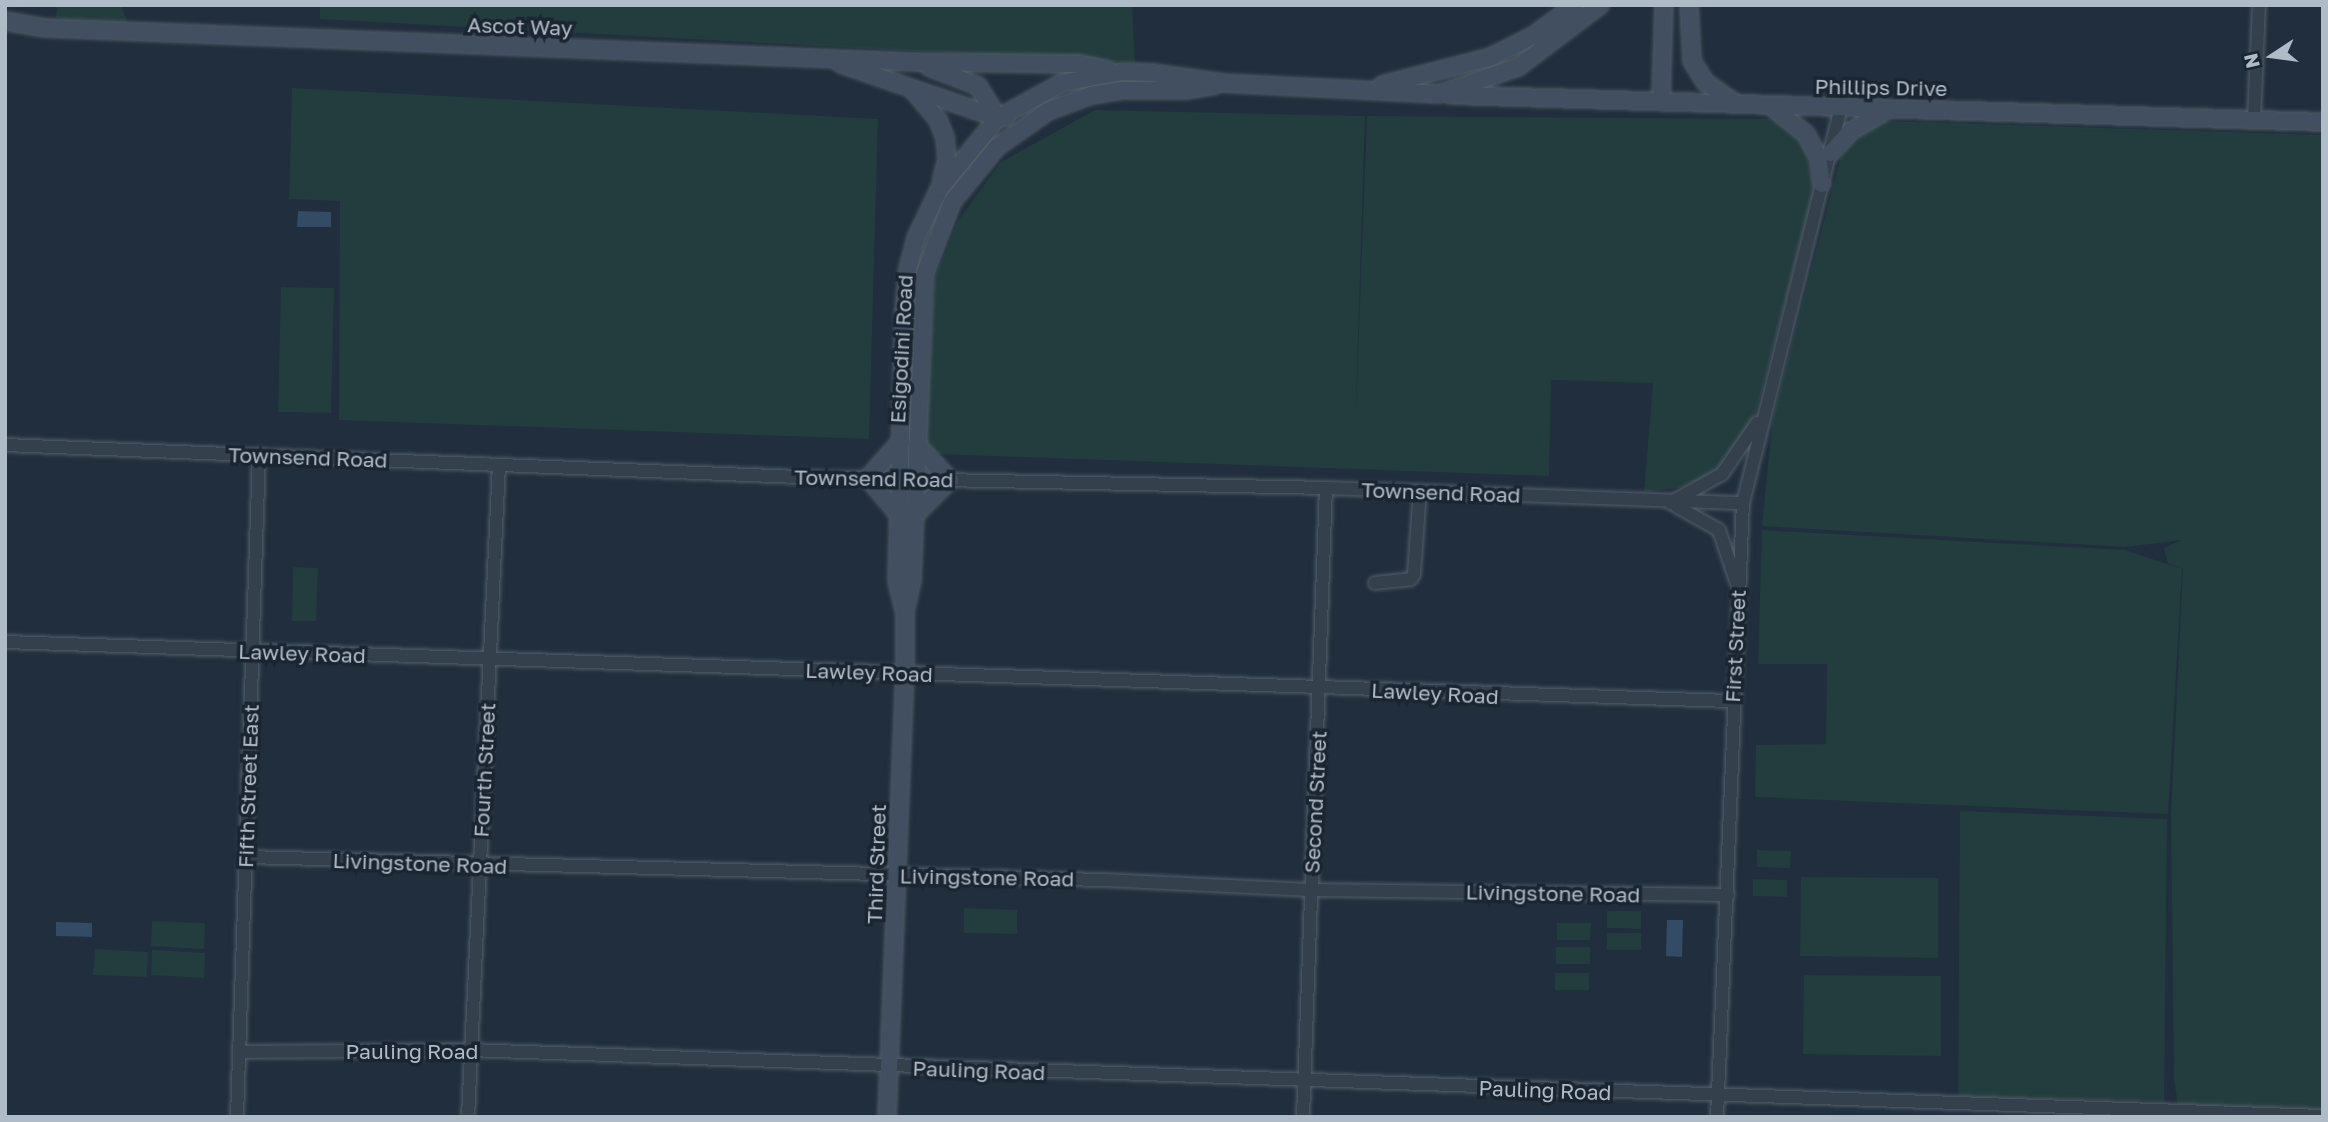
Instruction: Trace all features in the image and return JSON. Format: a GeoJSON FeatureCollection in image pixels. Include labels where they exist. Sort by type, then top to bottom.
{"type":"FeatureCollection","features":[{"type":"Feature","properties":{"kind":"main road","name":"Esigodini Road"},"geometry":{"type":"LineString","coordinates":[[1355,90],[1427,77],[1492,58],[1533,36],[1575,5]]}},
{"type":"Feature","properties":{"kind":"main road","name":"Esigodini Road"},"geometry":{"type":"LineString","coordinates":[[909,443],[925,273],[952,202],[976,170],[1016,131],[1048,111],[1091,95],[1222,83],[1438,94],[1518,67],[1600,5]]}},
{"type":"Feature","properties":{"kind":"main road"},"geometry":{"type":"LineString","coordinates":[[1661,99],[1664,5]]}},
{"type":"Feature","properties":{"kind":"main road"},"geometry":{"type":"LineString","coordinates":[[1689,5],[1692,61],[1714,91],[1736,104]]}},
{"type":"Feature","properties":{"kind":"main road","name":"Ascot Way"},"geometry":{"type":"LineString","coordinates":[[5,21],[45,28],[824,59],[1080,64],[1122,72]]}},
{"type":"Feature","properties":{"kind":"main road"},"geometry":{"type":"LineString","coordinates":[[824,59],[998,118]]}},
{"type":"Feature","properties":{"kind":"main road"},"geometry":{"type":"LineString","coordinates":[[914,62],[978,86],[998,118]]}},
{"type":"Feature","properties":{"kind":"main road","name":"Esigodini Road"},"geometry":{"type":"LineString","coordinates":[[908,479],[908,269],[926,213],[940,188],[998,118],[1062,83],[1122,72],[1186,75],[1222,83]]}},
{"type":"Feature","properties":{"kind":"main road"},"geometry":{"type":"LineString","coordinates":[[911,88],[938,120],[945,137],[947,160],[940,188]]}},
{"type":"Feature","properties":{"kind":"main road","name":"Phillips Drive"},"geometry":{"type":"LineString","coordinates":[[1438,94],[2323,122]]}},
{"type":"Feature","properties":{"kind":"main road"},"geometry":{"type":"LineString","coordinates":[[952,202],[957,181],[998,118],[1061,96],[1091,95]]}},
{"type":"Feature","properties":{"kind":"main road"},"geometry":{"type":"LineString","coordinates":[[1770,106],[1806,134],[1818,157],[1822,184]]}},
{"type":"Feature","properties":{"kind":"main road"},"geometry":{"type":"LineString","coordinates":[[1830,153],[1852,131],[1889,108]]}},
{"type":"Feature","properties":{"kind":"main road"},"geometry":{"type":"LineString","coordinates":[[909,443],[950,480],[907,515],[868,478],[909,443]]}},
{"type":"Feature","properties":{"kind":"main road","name":"Third Street"},"geometry":{"type":"LineString","coordinates":[[887,1117],[905,673],[905,613],[897,581],[907,515],[908,479]]}},
{"type":"Feature","properties":{"kind":"street"},"geometry":{"type":"LineString","coordinates":[[2253,119],[2259,5]]}},
{"type":"Feature","properties":{"kind":"street","name":"First Street"},"geometry":{"type":"LineString","coordinates":[[1717,1117],[1728,895],[1732,701],[1744,503],[1763,414],[1841,108]]}},
{"type":"Feature","properties":{"kind":"street"},"geometry":{"type":"LineString","coordinates":[[1738,592],[1719,530],[1670,503],[1729,467],[1763,414]]}},
{"type":"Feature","properties":{"kind":"street","name":"Townsend Road"},"geometry":{"type":"LineString","coordinates":[[5,445],[868,478],[1326,488],[1670,503],[1744,503]]}},
{"type":"Feature","properties":{"kind":"street","name":"Fifth Street East"},"geometry":{"type":"LineString","coordinates":[[237,1117],[259,455]]}},
{"type":"Feature","properties":{"kind":"street","name":"Fourth Street"},"geometry":{"type":"LineString","coordinates":[[468,1117],[469,1050],[499,465]]}},
{"type":"Feature","properties":{"kind":"street","name":"Second Street"},"geometry":{"type":"LineString","coordinates":[[1303,1117],[1321,688],[1326,488]]}},
{"type":"Feature","properties":{"kind":"street"},"geometry":{"type":"LineString","coordinates":[[1375,583],[1411,579],[1414,574],[1420,491]]}},
{"type":"Feature","properties":{"kind":"street","name":"Lawley Road"},"geometry":{"type":"LineString","coordinates":[[5,642],[1732,701]]}},
{"type":"Feature","properties":{"kind":"street","name":"Livingstone Road"},"geometry":{"type":"LineString","coordinates":[[246,857],[896,875],[1311,890],[1728,895]]}},
{"type":"Feature","properties":{"kind":"street","name":"Pauling Road"},"geometry":{"type":"LineString","coordinates":[[239,1052],[469,1050],[2171,1114],[2323,1116]]}},
{"type":"Feature","properties":{"kind":"green space"},"geometry":{"type":"Polygon","coordinates":[[[57,5],[121,5],[128,24],[69,22],[56,17],[57,5]]]}},
{"type":"Feature","properties":{"kind":"green space"},"geometry":{"type":"Polygon","coordinates":[[[320,5],[1132,5],[1135,63],[320,19],[320,5]]]}},
{"type":"Feature","properties":{"kind":"green space"},"geometry":{"type":"Polygon","coordinates":[[[292,88],[878,119],[869,439],[339,420],[340,201],[289,199],[292,88]]]}},
{"type":"Feature","properties":{"kind":"green space"},"geometry":{"type":"Polygon","coordinates":[[[1095,110],[1365,116],[1355,437],[1367,116],[1774,119],[1805,143],[1814,193],[1755,416],[1721,472],[1683,487],[1644,492],[1653,383],[1551,380],[1549,476],[938,454],[925,445],[935,277],[959,219],[1001,162],[1095,110]]]}},
{"type":"Feature","properties":{"kind":"green space"},"geometry":{"type":"Polygon","coordinates":[[[1884,121],[2323,135],[2323,1117],[2180,1117],[2174,1080],[2171,814],[2183,569],[2168,564],[2164,548],[2182,540],[2126,547],[1762,526],[1773,416],[1841,156],[1857,136],[1884,121]]]}},
{"type":"Feature","properties":{"kind":"green space"},"geometry":{"type":"Polygon","coordinates":[[[281,287],[334,288],[331,413],[278,412],[281,287]]]}},
{"type":"Feature","properties":{"kind":"green space"},"geometry":{"type":"Polygon","coordinates":[[[1762,530],[2125,550],[2182,569],[2168,814],[1755,797],[1756,745],[1826,744],[1827,664],[1758,664],[1762,530]]]}},
{"type":"Feature","properties":{"kind":"green space"},"geometry":{"type":"Polygon","coordinates":[[[293,567],[318,568],[316,621],[292,621],[293,567]]]}},
{"type":"Feature","properties":{"kind":"green space"},"geometry":{"type":"Polygon","coordinates":[[[1960,811],[2167,819],[2164,1101],[1958,1098],[1960,811]]]}},
{"type":"Feature","properties":{"kind":"green space"},"geometry":{"type":"Polygon","coordinates":[[[1757,850],[1791,851],[1790,868],[1757,867],[1757,850]]]}},
{"type":"Feature","properties":{"kind":"green space"},"geometry":{"type":"Polygon","coordinates":[[[1801,877],[1938,878],[1938,958],[1800,956],[1801,877]]]}},
{"type":"Feature","properties":{"kind":"green space"},"geometry":{"type":"Polygon","coordinates":[[[1753,879],[1787,880],[1787,897],[1753,896],[1753,879]]]}},
{"type":"Feature","properties":{"kind":"green space"},"geometry":{"type":"Polygon","coordinates":[[[964,908],[1017,910],[1017,934],[964,933],[964,908]]]}},
{"type":"Feature","properties":{"kind":"green space"},"geometry":{"type":"Polygon","coordinates":[[[1607,911],[1641,911],[1641,929],[1607,928],[1607,911]]]}},
{"type":"Feature","properties":{"kind":"green space"},"geometry":{"type":"Polygon","coordinates":[[[152,921],[205,923],[204,949],[151,946],[152,921]]]}},
{"type":"Feature","properties":{"kind":"green space"},"geometry":{"type":"Polygon","coordinates":[[[1557,923],[1591,923],[1590,940],[1557,940],[1557,923]]]}},
{"type":"Feature","properties":{"kind":"green space"},"geometry":{"type":"Polygon","coordinates":[[[1607,933],[1641,933],[1641,950],[1607,950],[1607,933]]]}},
{"type":"Feature","properties":{"kind":"green space"},"geometry":{"type":"Polygon","coordinates":[[[1556,947],[1590,947],[1590,964],[1556,964],[1556,947]]]}},
{"type":"Feature","properties":{"kind":"green space"},"geometry":{"type":"Polygon","coordinates":[[[95,949],[148,952],[147,977],[93,975],[95,949]]]}},
{"type":"Feature","properties":{"kind":"green space"},"geometry":{"type":"Polygon","coordinates":[[[152,950],[205,953],[204,978],[151,975],[152,950]]]}},
{"type":"Feature","properties":{"kind":"green space"},"geometry":{"type":"Polygon","coordinates":[[[1555,973],[1589,973],[1589,990],[1555,990],[1555,973]]]}},
{"type":"Feature","properties":{"kind":"green space"},"geometry":{"type":"Polygon","coordinates":[[[1804,975],[1941,976],[1941,1056],[1803,1054],[1804,975]]]}},
{"type":"Feature","properties":{"kind":"water"},"geometry":{"type":"Polygon","coordinates":[[[298,211],[331,212],[331,227],[297,227],[298,211]]]}},
{"type":"Feature","properties":{"kind":"water"},"geometry":{"type":"Polygon","coordinates":[[[1667,920],[1683,920],[1682,957],[1666,956],[1667,920]]]}},
{"type":"Feature","properties":{"kind":"water"},"geometry":{"type":"Polygon","coordinates":[[[56,922],[92,923],[92,937],[56,936],[56,922]]]}}]}
